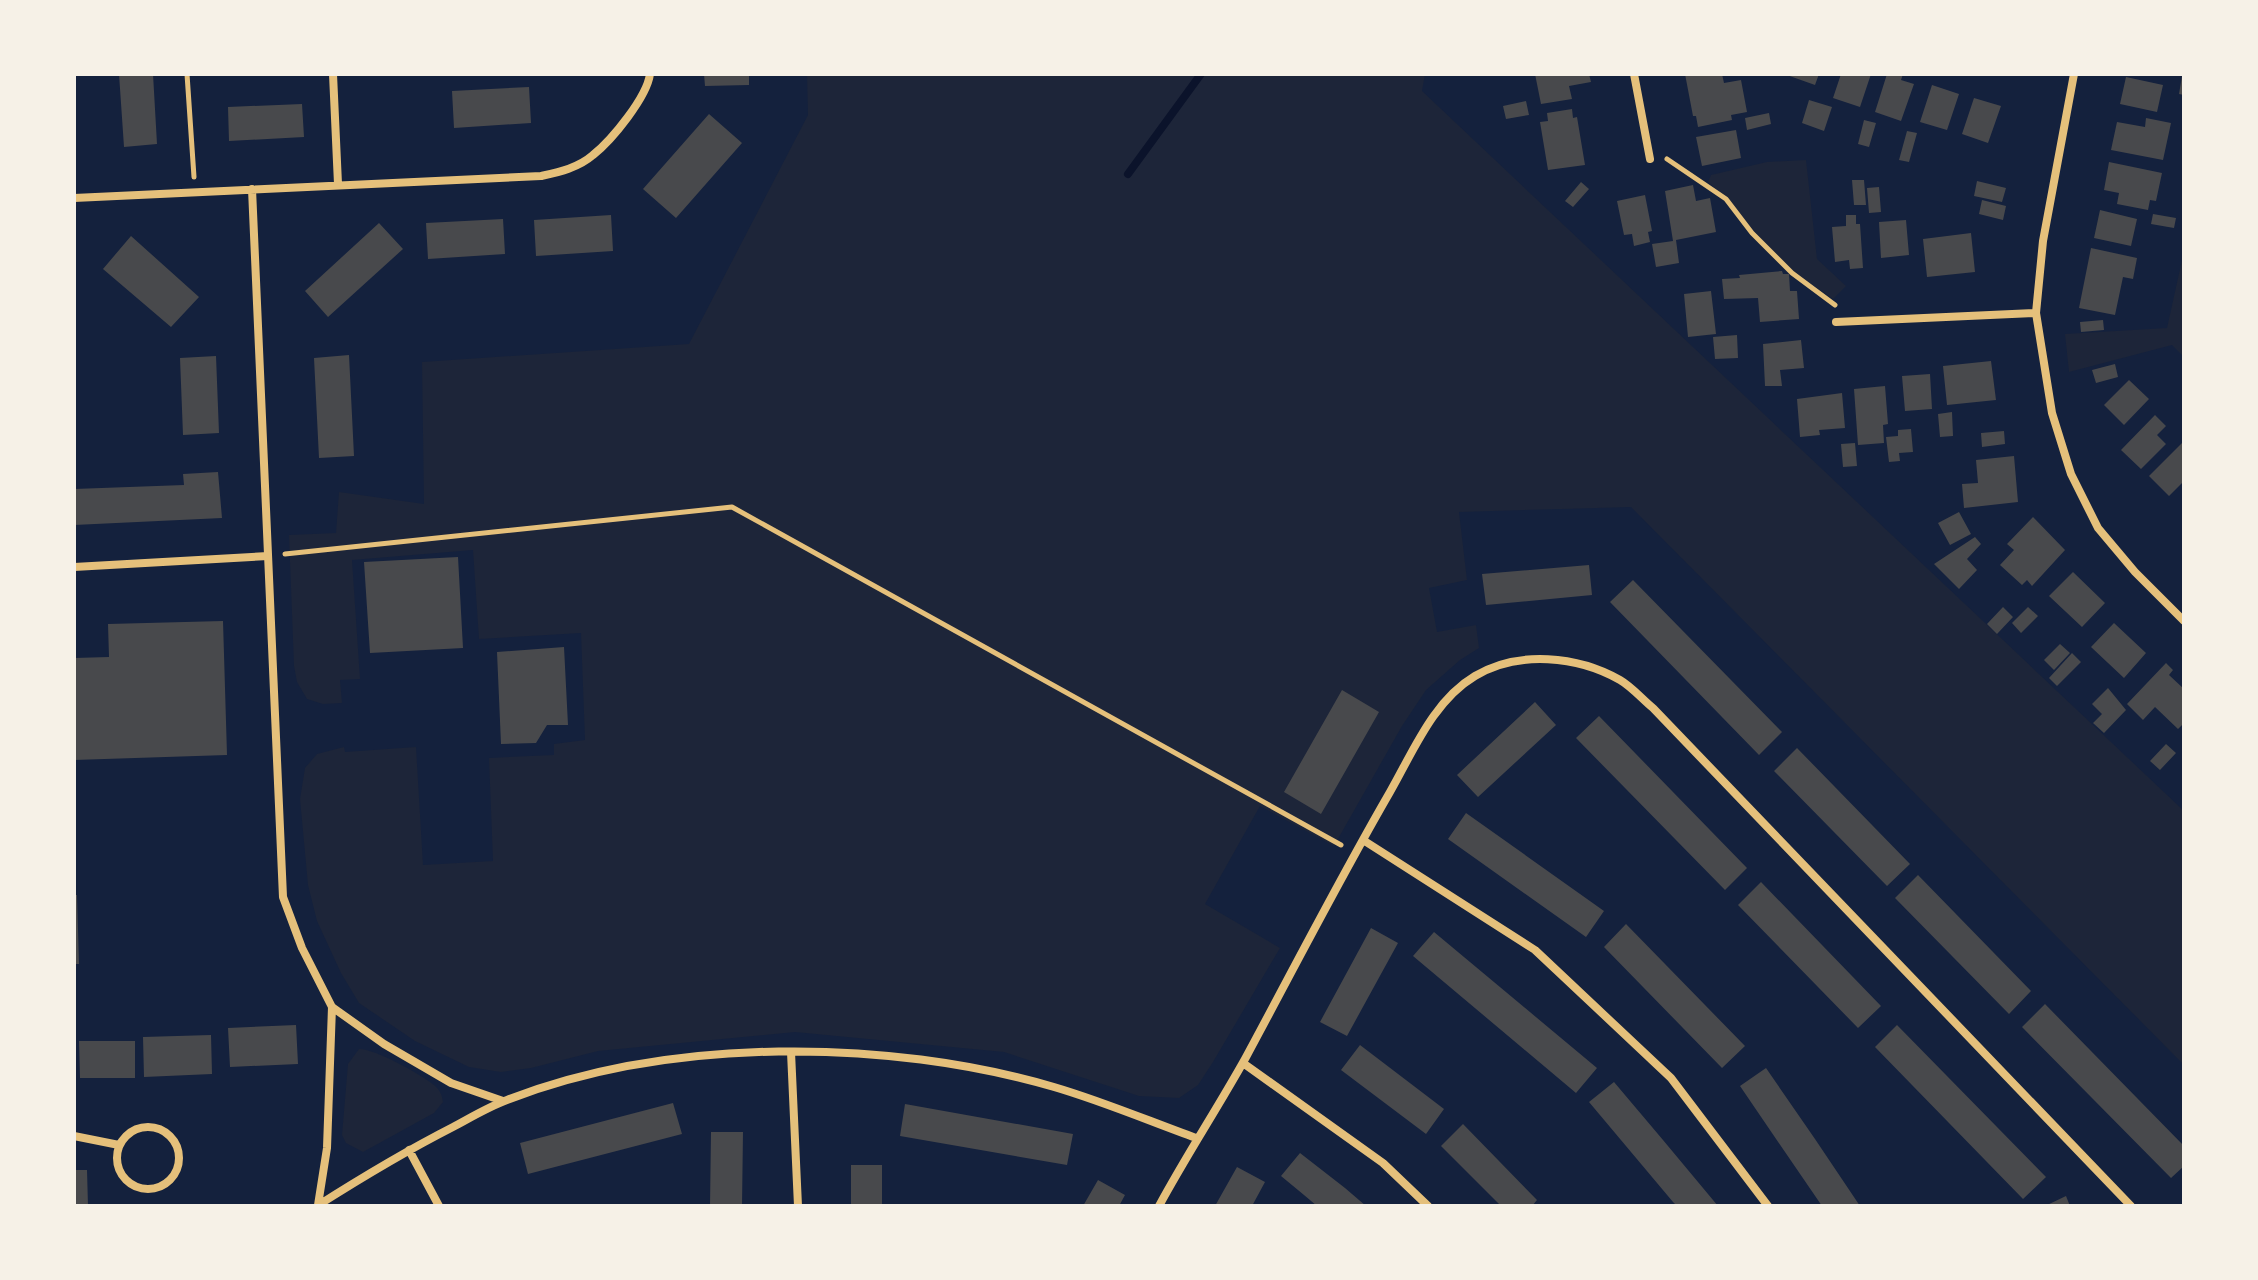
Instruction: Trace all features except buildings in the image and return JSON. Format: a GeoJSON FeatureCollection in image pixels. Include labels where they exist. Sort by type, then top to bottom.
{"type":"FeatureCollection","features":[{"type":"Feature","properties":{"kind":"street"},"geometry":{"type":"LineString","coordinates":[[333,74],[338,184]]}},
{"type":"Feature","properties":{"kind":"street"},"geometry":{"type":"LineString","coordinates":[[74,198],[541,176],[567,170],[592,156],[649,86],[650,74]]}},
{"type":"Feature","properties":{"kind":"street"},"geometry":{"type":"LineString","coordinates":[[1634,74],[1650,159]]}},
{"type":"Feature","properties":{"kind":"street"},"geometry":{"type":"LineString","coordinates":[[2074,74],[2043,241],[2036,313],[2052,413],[2071,474],[2098,528],[2135,572],[2184,621]]}},
{"type":"Feature","properties":{"kind":"street"},"geometry":{"type":"LineString","coordinates":[[252,189],[283,897],[302,948],[332,1007],[384,1044],[451,1083],[503,1101]]}},
{"type":"Feature","properties":{"kind":"street"},"geometry":{"type":"LineString","coordinates":[[1836,322],[2036,313]]}},
{"type":"Feature","properties":{"kind":"street"},"geometry":{"type":"LineString","coordinates":[[74,567],[268,556]]}},
{"type":"Feature","properties":{"kind":"street"},"geometry":{"type":"LineString","coordinates":[[1159,1206],[1196,1138],[1243,1063],[1435,714],[1453,693],[1475,675],[1503,665],[1538,659],[1570,661],[1622,681],[1653,708],[2131,1206]]}},
{"type":"Feature","properties":{"kind":"street"},"geometry":{"type":"LineString","coordinates":[[1363,840],[1535,950],[1671,1078],[1768,1206]]}},
{"type":"Feature","properties":{"kind":"street"},"geometry":{"type":"LineString","coordinates":[[317,1206],[327,1148],[332,1007]]}},
{"type":"Feature","properties":{"kind":"street"},"geometry":{"type":"LineString","coordinates":[[317,1206],[409,1150],[503,1101],[573,1076],[650,1062],[722,1055],[791,1052],[872,1055],[949,1064],[1054,1087],[1196,1138]]}},
{"type":"Feature","properties":{"kind":"street"},"geometry":{"type":"LineString","coordinates":[[791,1052],[798,1206]]}},
{"type":"Feature","properties":{"kind":"street"},"geometry":{"type":"LineString","coordinates":[[1243,1063],[1383,1163],[1428,1206]]}},
{"type":"Feature","properties":{"kind":"street"},"geometry":{"type":"LineString","coordinates":[[140,1127],[154,1127],[167,1133],[176,1143],[179,1157],[176,1171],[168,1182],[155,1188],[141,1189],[129,1183],[120,1172],[116,1158],[119,1145],[128,1133],[140,1127]]}},
{"type":"Feature","properties":{"kind":"street"},"geometry":{"type":"LineString","coordinates":[[74,1136],[119,1145]]}},
{"type":"Feature","properties":{"kind":"street"},"geometry":{"type":"LineString","coordinates":[[409,1150],[439,1206]]}},
{"type":"Feature","properties":{"kind":"path"},"geometry":{"type":"LineString","coordinates":[[187,74],[195,192]]}},
{"type":"Feature","properties":{"kind":"path"},"geometry":{"type":"LineString","coordinates":[[1650,159],[1670,159],[1726,199],[1752,233],[1792,273],[1835,303],[1836,322]]}},
{"type":"Feature","properties":{"kind":"path"},"geometry":{"type":"LineString","coordinates":[[268,556],[732,507],[1356,853]]}},
{"type":"Feature","properties":{"kind":"shaded area"},"geometry":{"type":"Polygon","coordinates":[[[807,74],[1425,74],[1422,91],[2184,811],[2184,1065],[1631,507],[1459,512],[1467,580],[1429,588],[1437,632],[1476,625],[1479,648],[1426,690],[1334,846],[1260,806],[1205,904],[1280,948],[1198,1085],[1179,1098],[1139,1096],[1004,1052],[795,1032],[598,1051],[531,1068],[501,1072],[469,1067],[415,1041],[359,1003],[317,921],[308,885],[300,799],[305,768],[317,754],[344,747],[345,752],[416,747],[423,865],[493,861],[489,758],[554,755],[554,744],[585,740],[581,633],[479,639],[473,550],[352,560],[360,679],[340,680],[342,703],[323,704],[307,699],[297,682],[294,666],[289,535],[336,533],[339,492],[424,504],[422,362],[689,344],[808,115],[807,74]]]}},
{"type":"Feature","properties":{"kind":"shaded area"},"geometry":{"type":"Polygon","coordinates":[[[1806,160],[1817,259],[1846,286],[1833,299],[1782,261],[1708,182],[1711,175],[1767,162],[1806,160]]]}},
{"type":"Feature","properties":{"kind":"shaded area"},"geometry":{"type":"Polygon","coordinates":[[[2184,251],[2184,357],[2172,345],[2069,372],[2065,334],[2167,328],[2184,251]]]}},
{"type":"Feature","properties":{"kind":"shaded area"},"geometry":{"type":"Polygon","coordinates":[[[359,1049],[387,1057],[419,1075],[438,1089],[443,1102],[434,1113],[363,1152],[346,1143],[342,1135],[348,1064],[359,1049]]]}},
{"type":"Feature","properties":{"kind":"waterway"},"geometry":{"type":"LineString","coordinates":[[1128,174],[1201,74]]}}]}
